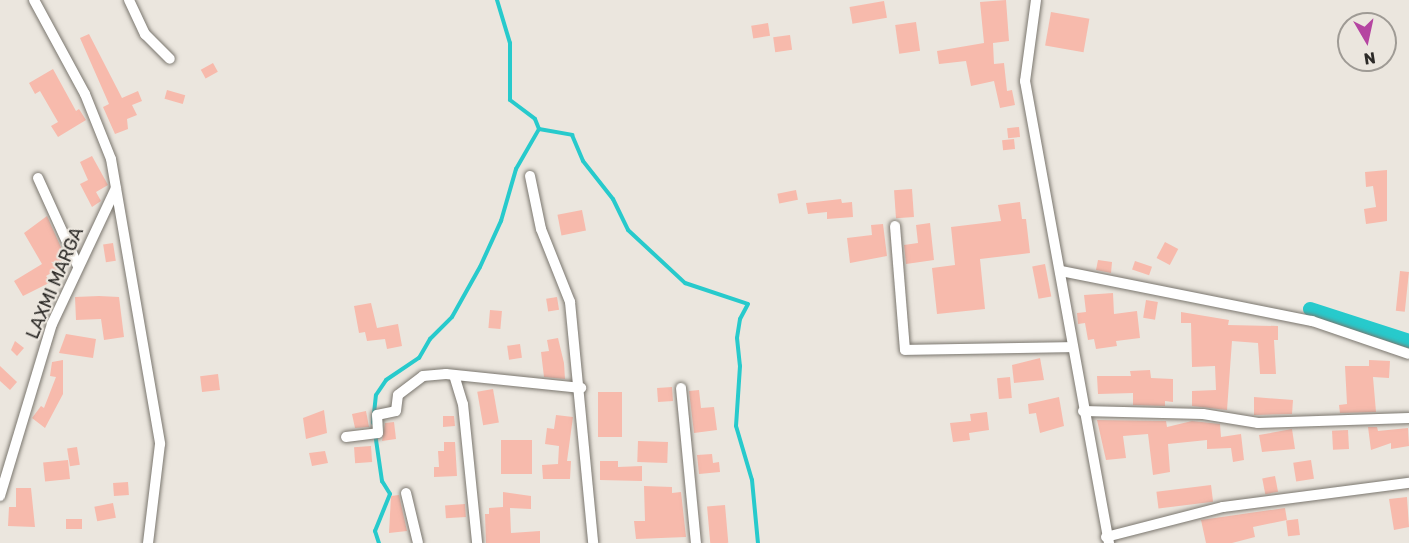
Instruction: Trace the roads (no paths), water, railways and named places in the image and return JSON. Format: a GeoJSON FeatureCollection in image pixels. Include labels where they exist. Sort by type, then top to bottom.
{"type":"FeatureCollection","features":[{"type":"Feature","properties":{"kind":"street"},"geometry":{"type":"LineString","coordinates":[[34,0],[104,136],[116,188],[160,444],[148,543]]}},
{"type":"Feature","properties":{"kind":"street"},"geometry":{"type":"LineString","coordinates":[[129,0],[145,33],[170,59]]}},
{"type":"Feature","properties":{"kind":"street"},"geometry":{"type":"LineString","coordinates":[[1036,0],[1025,81],[1043,191],[1061,271],[1083,411],[1108,540],[1223,507],[1409,483]]}},
{"type":"Feature","properties":{"kind":"street"},"geometry":{"type":"LineString","coordinates":[[530,176],[542,228],[570,302],[581,388],[593,543]]}},
{"type":"Feature","properties":{"kind":"street"},"geometry":{"type":"LineString","coordinates":[[38,178],[78,266]]}},
{"type":"Feature","properties":{"kind":"street","name":"LAXMI MARGA"},"geometry":{"type":"LineString","coordinates":[[0,496],[2,479],[52,324],[116,188]]}},
{"type":"Feature","properties":{"kind":"street"},"geometry":{"type":"LineString","coordinates":[[896,226],[905,350],[1072,346]]}},
{"type":"Feature","properties":{"kind":"street"},"geometry":{"type":"LineString","coordinates":[[1061,271],[1311,321],[1409,354]]}},
{"type":"Feature","properties":{"kind":"street"},"geometry":{"type":"LineString","coordinates":[[346,437],[378,433],[377,415],[396,411],[398,395],[423,376],[454,375],[581,388]]}},
{"type":"Feature","properties":{"kind":"street"},"geometry":{"type":"LineString","coordinates":[[454,375],[464,404],[477,543]]}},
{"type":"Feature","properties":{"kind":"street"},"geometry":{"type":"LineString","coordinates":[[681,388],[696,543]]}},
{"type":"Feature","properties":{"kind":"street"},"geometry":{"type":"LineString","coordinates":[[1083,411],[1203,414],[1258,423],[1409,418]]}},
{"type":"Feature","properties":{"kind":"street"},"geometry":{"type":"LineString","coordinates":[[406,493],[418,543]]}},
{"type":"Feature","properties":{"kind":"waterway"},"geometry":{"type":"LineString","coordinates":[[497,0],[510,43],[510,100],[535,119],[539,129],[572,135],[583,161],[613,199],[628,230],[685,283],[748,304],[740,319],[737,338],[740,366],[736,426],[752,480],[758,543]]}},
{"type":"Feature","properties":{"kind":"waterway"},"geometry":{"type":"LineString","coordinates":[[373,423],[376,395],[386,380],[419,358],[430,339],[452,317],[480,267],[501,221],[516,169],[539,129]]}},
{"type":"Feature","properties":{"kind":"waterway"},"geometry":{"type":"LineString","coordinates":[[1310,309],[1409,341]]}},
{"type":"Feature","properties":{"kind":"waterway"},"geometry":{"type":"LineString","coordinates":[[375,433],[382,481],[390,494],[375,531],[379,543]]}}]}
